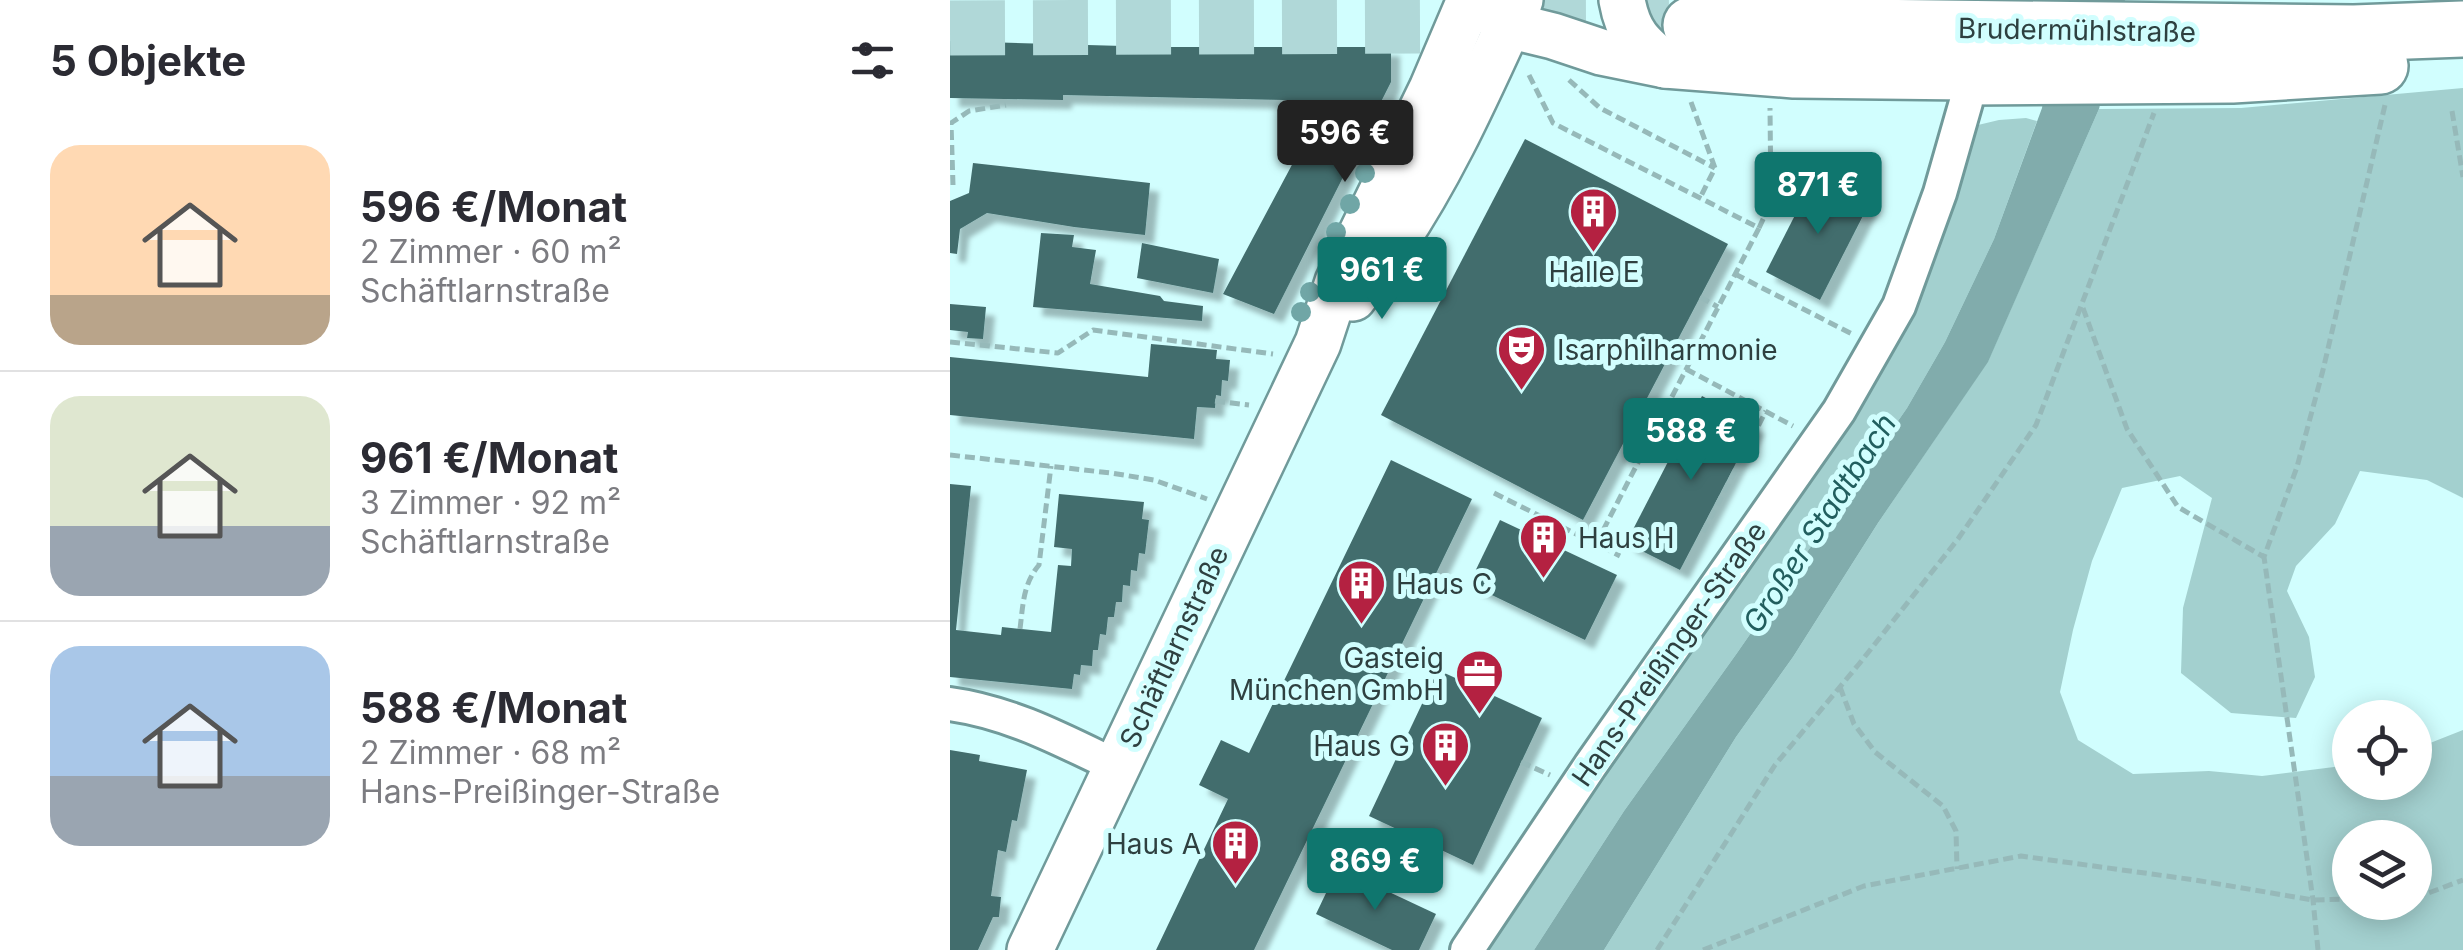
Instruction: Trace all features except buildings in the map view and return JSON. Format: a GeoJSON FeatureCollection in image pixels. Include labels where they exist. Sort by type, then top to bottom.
{"type":"FeatureCollection","features":[{"type":"Feature","properties":{"kind":"highway","name":"Brudermühlstraße"},"geometry":{"type":"LineString","coordinates":[[1681,62],[2046,53],[2131,69],[2354,33],[2463,29]]}},
{"type":"Feature","properties":{"kind":"highway"},"geometry":{"type":"LineString","coordinates":[[1968,77],[2046,53]]}},
{"type":"Feature","properties":{"kind":"highway"},"geometry":{"type":"LineString","coordinates":[[2131,69],[2458,85]]}},
{"type":"Feature","properties":{"kind":"street"},"geometry":{"type":"LineString","coordinates":[[1622,0],[1631,32],[1640,44],[1681,62]]}},
{"type":"Feature","properties":{"kind":"street","name":"Brudermühlstraße"},"geometry":{"type":"LineString","coordinates":[[1493,6],[1553,36],[1601,52],[1794,75],[1968,77]]}},
{"type":"Feature","properties":{"kind":"street","name":"Schäftlarnstraße"},"geometry":{"type":"LineString","coordinates":[[1030,950],[1312,356],[1387,254],[1431,182],[1479,90],[1493,6]]}},
{"type":"Feature","properties":{"kind":"street","name":"Hans-Preißinger-Straße"},"geometry":{"type":"LineString","coordinates":[[1467,950],[1590,766],[1840,412],[1900,306],[1940,193],[1966,102],[1968,77]]}},
{"type":"Feature","properties":{"kind":"street"},"geometry":{"type":"LineString","coordinates":[[950,704],[1053,734],[1118,767]]}},
{"type":"Feature","properties":{"kind":"path"},"geometry":{"type":"LineString","coordinates":[[1681,62],[1714,168],[1700,198]]}},
{"type":"Feature","properties":{"kind":"path"},"geometry":{"type":"LineString","coordinates":[[1657,950],[1774,764],[1958,540],[2036,425],[2082,305],[2131,69]]}},
{"type":"Feature","properties":{"kind":"path"},"geometry":{"type":"LineString","coordinates":[[1529,75],[1554,123],[1758,228]]}},
{"type":"Feature","properties":{"kind":"path"},"geometry":{"type":"LineString","coordinates":[[1568,80],[1600,108],[1714,168]]}},
{"type":"Feature","properties":{"kind":"path"},"geometry":{"type":"LineString","coordinates":[[2458,85],[2463,177]]}},
{"type":"Feature","properties":{"kind":"path"},"geometry":{"type":"LineString","coordinates":[[1596,544],[1771,202],[1770,101]]}},
{"type":"Feature","properties":{"kind":"path"},"geometry":{"type":"LineString","coordinates":[[2318,950],[2264,556],[2297,467],[2319,386],[2386,102]]}},
{"type":"Feature","properties":{"kind":"path"},"geometry":{"type":"LineString","coordinates":[[953,186],[952,123],[968,111],[1006,105]]}},
{"type":"Feature","properties":{"kind":"path"},"geometry":{"type":"LineString","coordinates":[[1735,274],[1876,347]]}},
{"type":"Feature","properties":{"kind":"path"},"geometry":{"type":"LineString","coordinates":[[1700,297],[1718,306]]}},
{"type":"Feature","properties":{"kind":"path"},"geometry":{"type":"LineString","coordinates":[[2082,305],[2128,428],[2178,507],[2264,556]]}},
{"type":"Feature","properties":{"kind":"path"},"geometry":{"type":"LineString","coordinates":[[950,342],[1058,353],[1093,330],[1312,356]]}},
{"type":"Feature","properties":{"kind":"path"},"geometry":{"type":"LineString","coordinates":[[1686,369],[1819,440]]}},
{"type":"Feature","properties":{"kind":"path"},"geometry":{"type":"LineString","coordinates":[[1215,401],[1249,405]]}},
{"type":"Feature","properties":{"kind":"path"},"geometry":{"type":"LineString","coordinates":[[1704,533],[1766,412]]}},
{"type":"Feature","properties":{"kind":"path"},"geometry":{"type":"LineString","coordinates":[[950,455],[1154,480],[1238,512]]}},
{"type":"Feature","properties":{"kind":"path"},"geometry":{"type":"LineString","coordinates":[[1020,629],[1029,576],[1040,565],[1051,466]]}},
{"type":"Feature","properties":{"kind":"path"},"geometry":{"type":"LineString","coordinates":[[1494,494],[1620,556]]}},
{"type":"Feature","properties":{"kind":"path"},"geometry":{"type":"LineString","coordinates":[[1840,687],[1854,724],[1875,752],[1943,806],[1956,831],[1957,869]]}},
{"type":"Feature","properties":{"kind":"path"},"geometry":{"type":"LineString","coordinates":[[1522,762],[1540,770]]}},
{"type":"Feature","properties":{"kind":"path"},"geometry":{"type":"LineString","coordinates":[[1703,950],[1864,886],[2021,856],[2313,900],[2332,899]]}},
{"type":"Feature","properties":{"kind":"path"},"geometry":{"type":"LineString","coordinates":[[2432,892],[2463,880]]}},
{"type":"Feature","properties":{"kind":"shaded area"},"geometry":{"type":"Polygon","coordinates":[[[2059,0],[2125,0],[2099,109],[1988,362],[1736,737],[1604,950],[1534,950],[1624,811],[1907,408],[1945,342],[1994,239],[2042,108],[2059,0]]]}},
{"type":"Feature","properties":{"kind":"shaded area"},"geometry":{"type":"Polygon","coordinates":[[[2463,88],[2463,498],[2427,480],[2360,471],[2335,524],[2296,566],[2287,591],[2309,637],[2315,677],[2296,718],[2231,713],[2181,673],[2183,608],[2212,498],[2180,476],[2122,488],[2092,561],[2060,692],[2078,740],[2133,774],[2209,771],[2262,776],[2332,767],[2332,800],[2432,800],[2432,742],[2463,730],[2463,950],[1604,950],[1736,737],[1988,361],[2099,109],[2241,108],[2463,88]]]}},
{"type":"Feature","properties":{"kind":"shaded area"},"geometry":{"type":"Polygon","coordinates":[[[2026,118],[2037,121],[1994,239],[1945,342],[1907,408],[1624,811],[1534,950],[1484,950],[1535,868],[1823,464],[1877,380],[1922,295],[1978,125],[2026,118]]]}},
{"type":"Feature","properties":{"kind":"tunnel"},"geometry":{"type":"LineString","coordinates":[[950,28],[1691,25]]}},
{"type":"Feature","properties":{"kind":"place","name":"Halle E"},"geometry":{"type":"Point","coordinates":[1594,254]}},
{"type":"Feature","properties":{"kind":"place","name":"Isarphilharmonie"},"geometry":{"type":"Point","coordinates":[1522,392]}},
{"type":"Feature","properties":{"kind":"place","name":"Haus H"},"geometry":{"type":"Point","coordinates":[1543,580]}},
{"type":"Feature","properties":{"kind":"place","name":"Haus C"},"geometry":{"type":"Point","coordinates":[1361,626]}},
{"type":"Feature","properties":{"kind":"place","name":"Gasteig München GmbH"},"geometry":{"type":"Point","coordinates":[1479,716]}},
{"type":"Feature","properties":{"kind":"place","name":"Haus G"},"geometry":{"type":"Point","coordinates":[1445,788]}},
{"type":"Feature","properties":{"kind":"place","name":"Haus A"},"geometry":{"type":"Point","coordinates":[1236,886]}},
{"type":"Feature","properties":{"kind":"water label","name":"Großer Stadtbach"},"geometry":{"type":"Point","coordinates":[1819,523]}}]}
